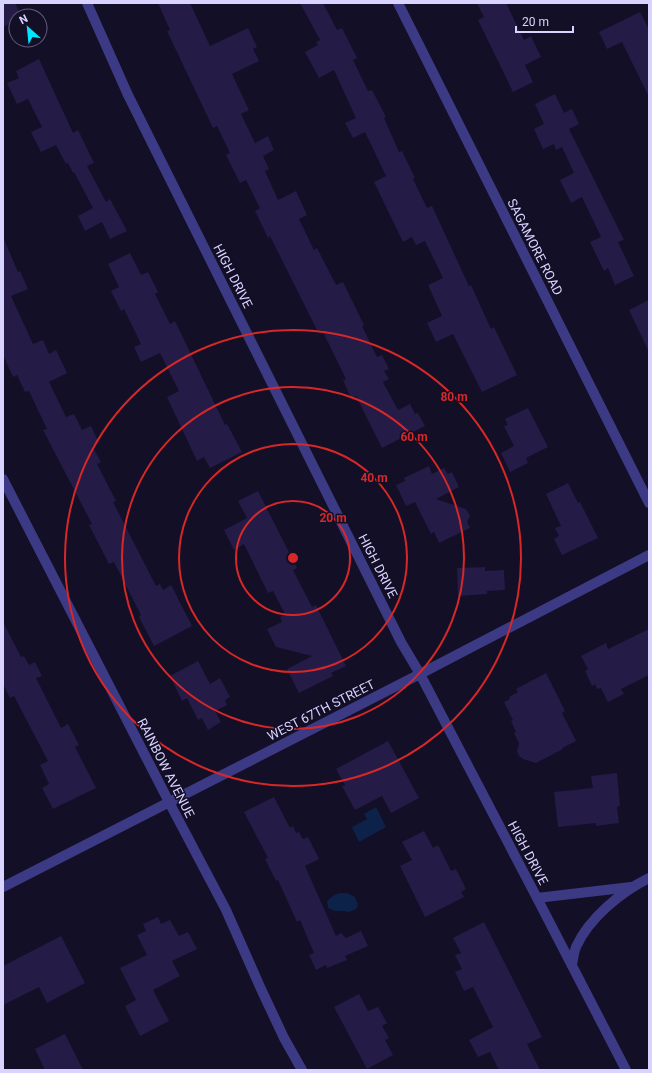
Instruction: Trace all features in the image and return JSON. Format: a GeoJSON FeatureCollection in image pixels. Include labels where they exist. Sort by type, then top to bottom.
{"type":"FeatureCollection","features":[{"type":"Feature","properties":{"kind":"street","name":"HIGH DRIVE"},"geometry":{"type":"LineString","coordinates":[[87,3],[132,102],[401,642],[420,674],[626,1070]]}},
{"type":"Feature","properties":{"kind":"street","name":"SAGAMORE ROAD"},"geometry":{"type":"LineString","coordinates":[[398,3],[649,503]]}},
{"type":"Feature","properties":{"kind":"street","name":"RAINBOW AVENUE"},"geometry":{"type":"LineString","coordinates":[[3,479],[226,910],[284,1038],[302,1070]]}},
{"type":"Feature","properties":{"kind":"street","name":"WEST 67TH STREET"},"geometry":{"type":"LineString","coordinates":[[3,887],[649,555]]}},
{"type":"Feature","properties":{"kind":"street"},"geometry":{"type":"LineString","coordinates":[[572,965],[576,948],[592,921],[631,888],[649,878]]}},
{"type":"Feature","properties":{"kind":"street"},"geometry":{"type":"LineString","coordinates":[[537,898],[631,888]]}},
{"type":"Feature","properties":{"kind":"water"},"geometry":{"type":"Polygon","coordinates":[[[376,807],[386,827],[359,842],[352,827],[367,819],[364,814],[376,807]]]}},
{"type":"Feature","properties":{"kind":"water"},"geometry":{"type":"Polygon","coordinates":[[[347,893],[355,897],[358,905],[356,909],[349,912],[335,911],[328,908],[327,901],[334,895],[347,893]]]}},
{"type":"Feature","properties":{"kind":"building"},"geometry":{"type":"Polygon","coordinates":[[[3,3],[15,3],[17,8],[8,8],[8,25],[3,27],[3,3]]]}},
{"type":"Feature","properties":{"kind":"building"},"geometry":{"type":"Polygon","coordinates":[[[158,3],[190,3],[210,46],[248,28],[257,47],[253,49],[259,61],[232,74],[249,110],[241,114],[255,143],[268,136],[274,150],[263,156],[269,169],[265,171],[278,200],[296,191],[307,215],[299,219],[314,250],[317,248],[336,285],[343,282],[364,325],[362,326],[377,357],[382,355],[389,369],[384,371],[389,379],[383,382],[398,410],[410,404],[415,414],[418,413],[425,426],[382,448],[356,396],[351,398],[343,380],[346,379],[322,330],[318,332],[270,236],[268,238],[255,211],[260,208],[246,180],[240,183],[226,155],[230,153],[217,126],[213,128],[167,31],[170,30],[158,3]]]}},
{"type":"Feature","properties":{"kind":"building"},"geometry":{"type":"Polygon","coordinates":[[[300,3],[323,3],[337,30],[342,28],[357,58],[353,60],[368,91],[372,90],[386,117],[384,118],[399,152],[402,151],[427,208],[432,206],[469,286],[471,285],[491,329],[494,327],[517,375],[482,392],[453,334],[436,342],[427,323],[442,316],[428,285],[443,278],[425,241],[416,245],[412,237],[403,242],[374,182],[386,176],[365,132],[353,138],[345,123],[356,118],[334,70],[319,78],[305,52],[318,45],[316,42],[320,40],[300,3]]]}},
{"type":"Feature","properties":{"kind":"building"},"geometry":{"type":"Polygon","coordinates":[[[477,3],[506,3],[524,40],[531,36],[541,57],[525,65],[533,82],[513,92],[478,20],[484,17],[477,3]]]}},
{"type":"Feature","properties":{"kind":"building"},"geometry":{"type":"Polygon","coordinates":[[[640,12],[649,29],[649,97],[622,42],[607,49],[599,32],[640,12]]]}},
{"type":"Feature","properties":{"kind":"building"},"geometry":{"type":"Polygon","coordinates":[[[39,59],[73,133],[78,130],[94,163],[87,166],[106,202],[110,199],[127,231],[110,239],[102,222],[85,231],[78,216],[93,208],[74,172],[73,173],[68,163],[66,164],[56,145],[41,152],[31,132],[42,127],[28,99],[17,104],[7,83],[19,78],[16,71],[39,59]]]}},
{"type":"Feature","properties":{"kind":"building"},"geometry":{"type":"Polygon","coordinates":[[[555,94],[564,113],[572,109],[579,124],[569,129],[624,240],[618,242],[634,276],[615,285],[608,268],[604,271],[590,242],[601,237],[582,197],[571,203],[560,180],[574,173],[562,147],[556,150],[554,144],[543,149],[534,129],[544,124],[535,104],[555,94]]]}},
{"type":"Feature","properties":{"kind":"building"},"geometry":{"type":"Polygon","coordinates":[[[3,237],[18,272],[20,271],[28,289],[11,296],[33,344],[43,340],[49,354],[56,350],[67,373],[49,382],[66,417],[74,414],[82,430],[91,426],[99,443],[92,446],[101,462],[97,464],[116,501],[113,502],[156,586],[160,584],[163,590],[171,585],[192,626],[154,646],[139,617],[141,615],[114,562],[109,564],[89,525],[92,524],[43,430],[47,429],[29,391],[25,392],[17,375],[13,377],[3,355],[3,237]]]}},
{"type":"Feature","properties":{"kind":"building"},"geometry":{"type":"Polygon","coordinates":[[[130,253],[141,275],[148,272],[158,292],[155,294],[170,324],[175,321],[225,425],[227,424],[242,452],[210,468],[204,457],[197,461],[167,397],[179,391],[160,353],[141,362],[134,347],[141,344],[124,309],[121,311],[111,291],[119,287],[108,264],[130,253]]]}},
{"type":"Feature","properties":{"kind":"building"},"geometry":{"type":"Polygon","coordinates":[[[649,300],[649,352],[629,310],[649,300]]]}},
{"type":"Feature","properties":{"kind":"building"},"geometry":{"type":"Polygon","coordinates":[[[528,408],[548,447],[526,458],[528,463],[510,472],[501,453],[514,446],[504,426],[508,425],[505,419],[528,408]]]}},
{"type":"Feature","properties":{"kind":"building"},"geometry":{"type":"Polygon","coordinates":[[[429,466],[432,474],[444,468],[448,474],[452,472],[459,487],[436,499],[466,509],[470,516],[467,522],[470,528],[439,543],[434,532],[431,534],[415,502],[406,506],[396,485],[405,481],[404,478],[429,466]]]}},
{"type":"Feature","properties":{"kind":"building"},"geometry":{"type":"Polygon","coordinates":[[[568,483],[578,503],[580,502],[598,538],[562,555],[554,539],[559,536],[555,528],[561,526],[546,494],[568,483]]]}},
{"type":"Feature","properties":{"kind":"building"},"geometry":{"type":"Polygon","coordinates":[[[258,491],[297,568],[293,570],[312,607],[316,605],[346,666],[331,673],[333,676],[299,693],[287,669],[312,656],[276,647],[267,629],[282,622],[280,617],[285,614],[273,591],[268,593],[244,544],[234,550],[224,530],[247,518],[238,501],[258,491]]]}},
{"type":"Feature","properties":{"kind":"building"},"geometry":{"type":"Polygon","coordinates":[[[485,567],[485,571],[504,570],[505,590],[487,591],[487,594],[458,596],[457,568],[485,567]]]}},
{"type":"Feature","properties":{"kind":"building"},"geometry":{"type":"Polygon","coordinates":[[[3,622],[21,657],[24,656],[29,665],[35,662],[42,676],[36,678],[61,728],[68,724],[79,745],[75,747],[96,788],[53,809],[42,788],[49,784],[40,765],[48,761],[14,696],[10,698],[3,684],[3,622]]]}},
{"type":"Feature","properties":{"kind":"building"},"geometry":{"type":"Polygon","coordinates":[[[649,629],[649,675],[621,689],[624,694],[608,702],[601,688],[597,689],[595,684],[592,686],[585,671],[588,669],[581,656],[606,643],[608,649],[649,629]]]}},
{"type":"Feature","properties":{"kind":"building"},"geometry":{"type":"Polygon","coordinates":[[[198,661],[210,684],[220,678],[230,697],[225,700],[227,705],[215,711],[221,722],[208,730],[202,718],[198,720],[187,698],[182,701],[170,676],[198,661]]]}},
{"type":"Feature","properties":{"kind":"building"},"geometry":{"type":"Polygon","coordinates":[[[546,673],[565,711],[562,713],[576,741],[536,763],[523,759],[519,756],[517,751],[519,743],[514,733],[516,732],[511,721],[513,720],[504,702],[518,692],[516,689],[546,673]]]}},
{"type":"Feature","properties":{"kind":"building"},"geometry":{"type":"Polygon","coordinates":[[[388,741],[419,798],[391,813],[382,796],[355,810],[342,786],[345,785],[336,769],[388,741]]]}},
{"type":"Feature","properties":{"kind":"building"},"geometry":{"type":"Polygon","coordinates":[[[617,773],[620,806],[617,807],[619,823],[596,826],[596,823],[558,827],[554,792],[593,788],[591,776],[617,773]]]}},
{"type":"Feature","properties":{"kind":"building"},"geometry":{"type":"Polygon","coordinates":[[[274,797],[290,828],[293,826],[296,833],[299,832],[303,839],[308,837],[319,859],[305,866],[336,936],[341,933],[346,938],[361,931],[368,946],[345,956],[347,960],[327,968],[326,965],[316,970],[309,955],[314,953],[300,920],[297,922],[278,880],[276,881],[265,859],[268,858],[244,812],[274,797]]]}},
{"type":"Feature","properties":{"kind":"building"},"geometry":{"type":"Polygon","coordinates":[[[424,831],[433,848],[438,845],[451,871],[456,869],[466,889],[461,892],[464,897],[425,917],[400,866],[412,860],[402,842],[424,831]]]}},
{"type":"Feature","properties":{"kind":"building"},"geometry":{"type":"Polygon","coordinates":[[[158,917],[161,924],[170,920],[179,936],[188,932],[197,949],[172,961],[180,976],[153,990],[169,1021],[140,1036],[125,1006],[136,1000],[120,968],[147,955],[137,935],[146,931],[143,924],[158,917]]]}},
{"type":"Feature","properties":{"kind":"building"},"geometry":{"type":"Polygon","coordinates":[[[484,922],[542,1037],[527,1044],[540,1070],[499,1070],[490,1052],[478,1057],[469,1040],[493,1027],[473,987],[464,991],[455,972],[462,969],[455,955],[461,953],[453,938],[484,922]]]}},
{"type":"Feature","properties":{"kind":"building"},"geometry":{"type":"Polygon","coordinates":[[[61,936],[85,983],[47,1003],[39,987],[3,1005],[3,966],[61,936]]]}},
{"type":"Feature","properties":{"kind":"building"},"geometry":{"type":"Polygon","coordinates":[[[359,994],[368,1011],[378,1007],[387,1023],[382,1026],[389,1038],[385,1040],[393,1055],[367,1069],[334,1007],[359,994]]]}},
{"type":"Feature","properties":{"kind":"building"},"geometry":{"type":"Polygon","coordinates":[[[65,1034],[83,1070],[45,1070],[35,1049],[65,1034]]]}}]}
